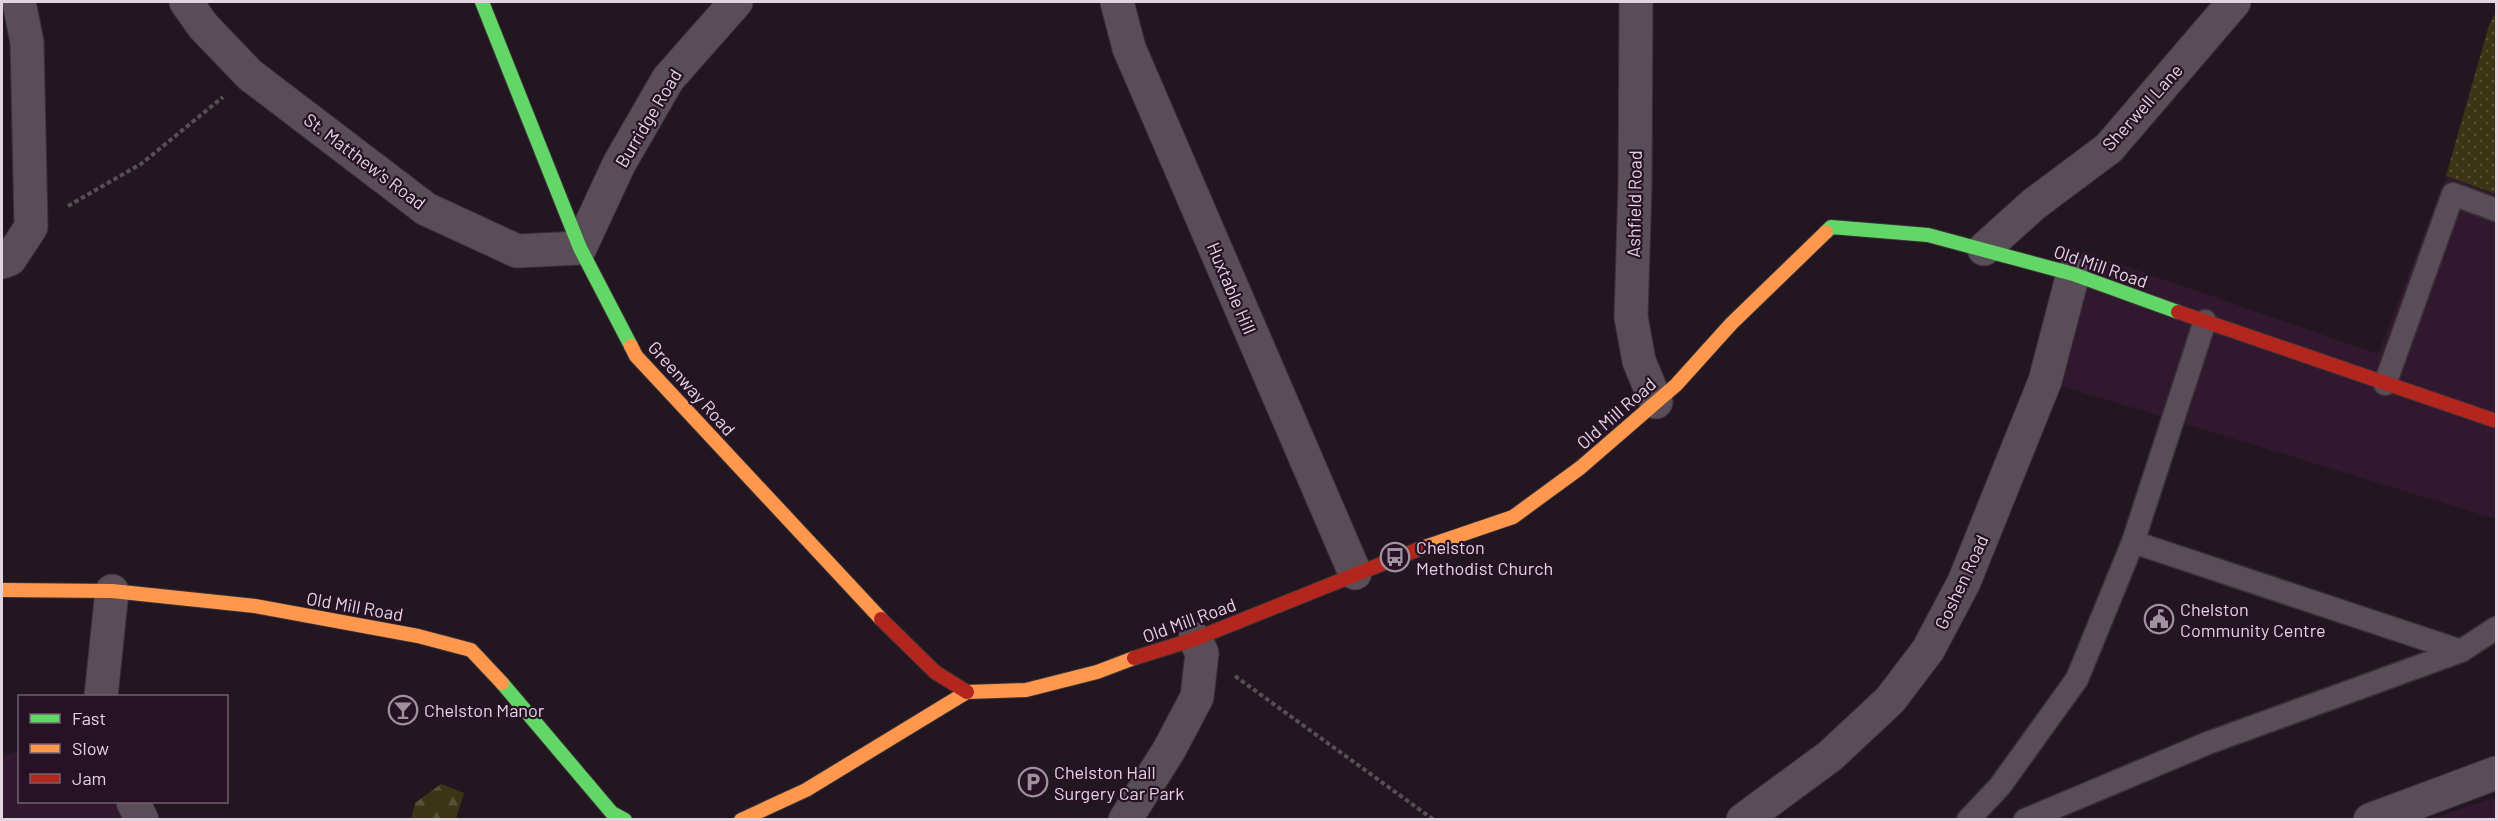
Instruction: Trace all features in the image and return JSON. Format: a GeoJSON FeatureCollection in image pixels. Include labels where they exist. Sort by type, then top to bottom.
{"type":"FeatureCollection","features":[{"type":"Feature","properties":{"kind":"street"},"geometry":{"type":"LineString","coordinates":[[2,262],[10,259],[31,227],[27,42],[19,2]]}},
{"type":"Feature","properties":{"kind":"street","name":"St. Matthew's Road"},"geometry":{"type":"LineString","coordinates":[[186,2],[203,26],[250,75],[319,125],[426,209],[517,251],[580,248]]}},
{"type":"Feature","properties":{"kind":"street","name":"Greenway Road"},"geometry":{"type":"LineString","coordinates":[[482,2],[580,248],[636,356],[882,620],[935,672],[967,692]]}},
{"type":"Feature","properties":{"kind":"street","name":"Burridge Road"},"geometry":{"type":"LineString","coordinates":[[580,248],[619,164],[668,79],[736,2]]}},
{"type":"Feature","properties":{"kind":"street","name":"Huxtable Hill"},"geometry":{"type":"LineString","coordinates":[[1117,2],[1129,48],[1355,573]]}},
{"type":"Feature","properties":{"kind":"street","name":"Ashfield Road"},"geometry":{"type":"LineString","coordinates":[[1635,2],[1635,185],[1631,317],[1639,361],[1656,402]]}},
{"type":"Feature","properties":{"kind":"street","name":"Sherwell Lane"},"geometry":{"type":"LineString","coordinates":[[1984,249],[2034,204],[2109,148],[2234,2]]}},
{"type":"Feature","properties":{"kind":"street","name":"Old Mill Road"},"geometry":{"type":"LineString","coordinates":[[741,819],[806,790],[967,692],[1026,690],[1097,672],[1156,650],[1199,646],[1355,573],[1513,517],[1580,468],[1676,385],[1731,324],[1783,276],[1831,226],[1928,235],[2073,274],[2496,421]]}},
{"type":"Feature","properties":{"kind":"street","name":"Goshen Road"},"geometry":{"type":"LineString","coordinates":[[1743,819],[1830,756],[1890,700],[1928,650],[1964,582],[2045,381],[2073,274]]}},
{"type":"Feature","properties":{"kind":"street","name":"Old Mill Road"},"geometry":{"type":"LineString","coordinates":[[2,590],[112,591],[255,606],[418,636],[471,650],[512,693],[612,813],[625,819]]}},
{"type":"Feature","properties":{"kind":"street"},"geometry":{"type":"LineString","coordinates":[[101,695],[112,591]]}},
{"type":"Feature","properties":{"kind":"street"},"geometry":{"type":"LineString","coordinates":[[1125,819],[1169,750],[1197,697],[1199,646]]}},
{"type":"Feature","properties":{"kind":"street"},"geometry":{"type":"LineString","coordinates":[[2370,819],[2496,773]]}},
{"type":"Feature","properties":{"kind":"street"},"geometry":{"type":"LineString","coordinates":[[134,803],[142,819]]}},
{"type":"Feature","properties":{"kind":"lane"},"geometry":{"type":"LineString","coordinates":[[2385,384],[2452,194],[2496,210]]}},
{"type":"Feature","properties":{"kind":"lane"},"geometry":{"type":"LineString","coordinates":[[1968,819],[2000,786],[2077,679],[2133,542],[2205,321]]}},
{"type":"Feature","properties":{"kind":"lane"},"geometry":{"type":"LineString","coordinates":[[2133,542],[2461,651]]}},
{"type":"Feature","properties":{"kind":"lane"},"geometry":{"type":"LineString","coordinates":[[2025,819],[2208,743],[2461,651],[2496,628]]}},
{"type":"Feature","properties":{"kind":"path"},"geometry":{"type":"LineString","coordinates":[[31,227],[141,164],[250,75]]}},
{"type":"Feature","properties":{"kind":"path"},"geometry":{"type":"LineString","coordinates":[[1199,646],[1434,819]]}},
{"type":"Feature","properties":{"kind":"shaded area"},"geometry":{"type":"Polygon","coordinates":[[[2446,176],[2496,194],[2496,519],[2045,381],[2073,274],[2082,251],[2378,354],[2446,176]]]}},
{"type":"Feature","properties":{"kind":"shaded area"},"geometry":{"type":"Polygon","coordinates":[[[18,751],[18,803],[134,803],[142,819],[2,819],[2,756],[18,751]]]}},
{"type":"Feature","properties":{"kind":"shaded area"},"geometry":{"type":"Polygon","coordinates":[[[2496,797],[2496,819],[2431,819],[2496,797]]]}},
{"type":"Feature","properties":{"kind":"green space"},"geometry":{"type":"Polygon","coordinates":[[[2496,12],[2496,194],[2446,176],[2489,25],[2496,12]]]}},
{"type":"Feature","properties":{"kind":"green space"},"geometry":{"type":"Polygon","coordinates":[[[441,784],[464,793],[456,819],[411,819],[415,803],[441,784]]]}},
{"type":"Feature","properties":{"kind":"traffic: fast"},"geometry":{"type":"LineString","coordinates":[[482,2],[580,248],[631,346]]}},
{"type":"Feature","properties":{"kind":"traffic: fast"},"geometry":{"type":"LineString","coordinates":[[1826,232],[1831,227],[1928,235],[2073,274],[2178,312]]}},
{"type":"Feature","properties":{"kind":"traffic: fast"},"geometry":{"type":"LineString","coordinates":[[502,683],[612,813],[625,820]]}},
{"type":"Feature","properties":{"kind":"traffic: slow"},"geometry":{"type":"LineString","coordinates":[[1419,549],[1513,517],[1580,468],[1676,385],[1731,324],[1826,232]]}},
{"type":"Feature","properties":{"kind":"traffic: slow"},"geometry":{"type":"LineString","coordinates":[[631,346],[636,356],[881,619]]}},
{"type":"Feature","properties":{"kind":"traffic: slow"},"geometry":{"type":"LineString","coordinates":[[2,590],[112,591],[255,606],[418,636],[471,650],[502,683]]}},
{"type":"Feature","properties":{"kind":"traffic: slow"},"geometry":{"type":"LineString","coordinates":[[741,820],[806,790],[967,692],[1026,690],[1097,672],[1134,658]]}},
{"type":"Feature","properties":{"kind":"traffic: jam"},"geometry":{"type":"LineString","coordinates":[[2178,312],[2496,421]]}},
{"type":"Feature","properties":{"kind":"traffic: jam"},"geometry":{"type":"LineString","coordinates":[[1134,658],[1195,639],[1419,549]]}},
{"type":"Feature","properties":{"kind":"traffic: jam"},"geometry":{"type":"LineString","coordinates":[[881,619],[935,672],[967,692]]}},
{"type":"Feature","properties":{"kind":"place","name":"Chelston Methodist Church"},"geometry":{"type":"Point","coordinates":[1395,557]}},
{"type":"Feature","properties":{"kind":"place","name":"Chelston Community Centre"},"geometry":{"type":"Point","coordinates":[2159,619]}},
{"type":"Feature","properties":{"kind":"place","name":"Chelston Manor"},"geometry":{"type":"Point","coordinates":[403,710]}},
{"type":"Feature","properties":{"kind":"place","name":"Chelston Hall Surgery Car Park"},"geometry":{"type":"Point","coordinates":[1033,782]}}]}
